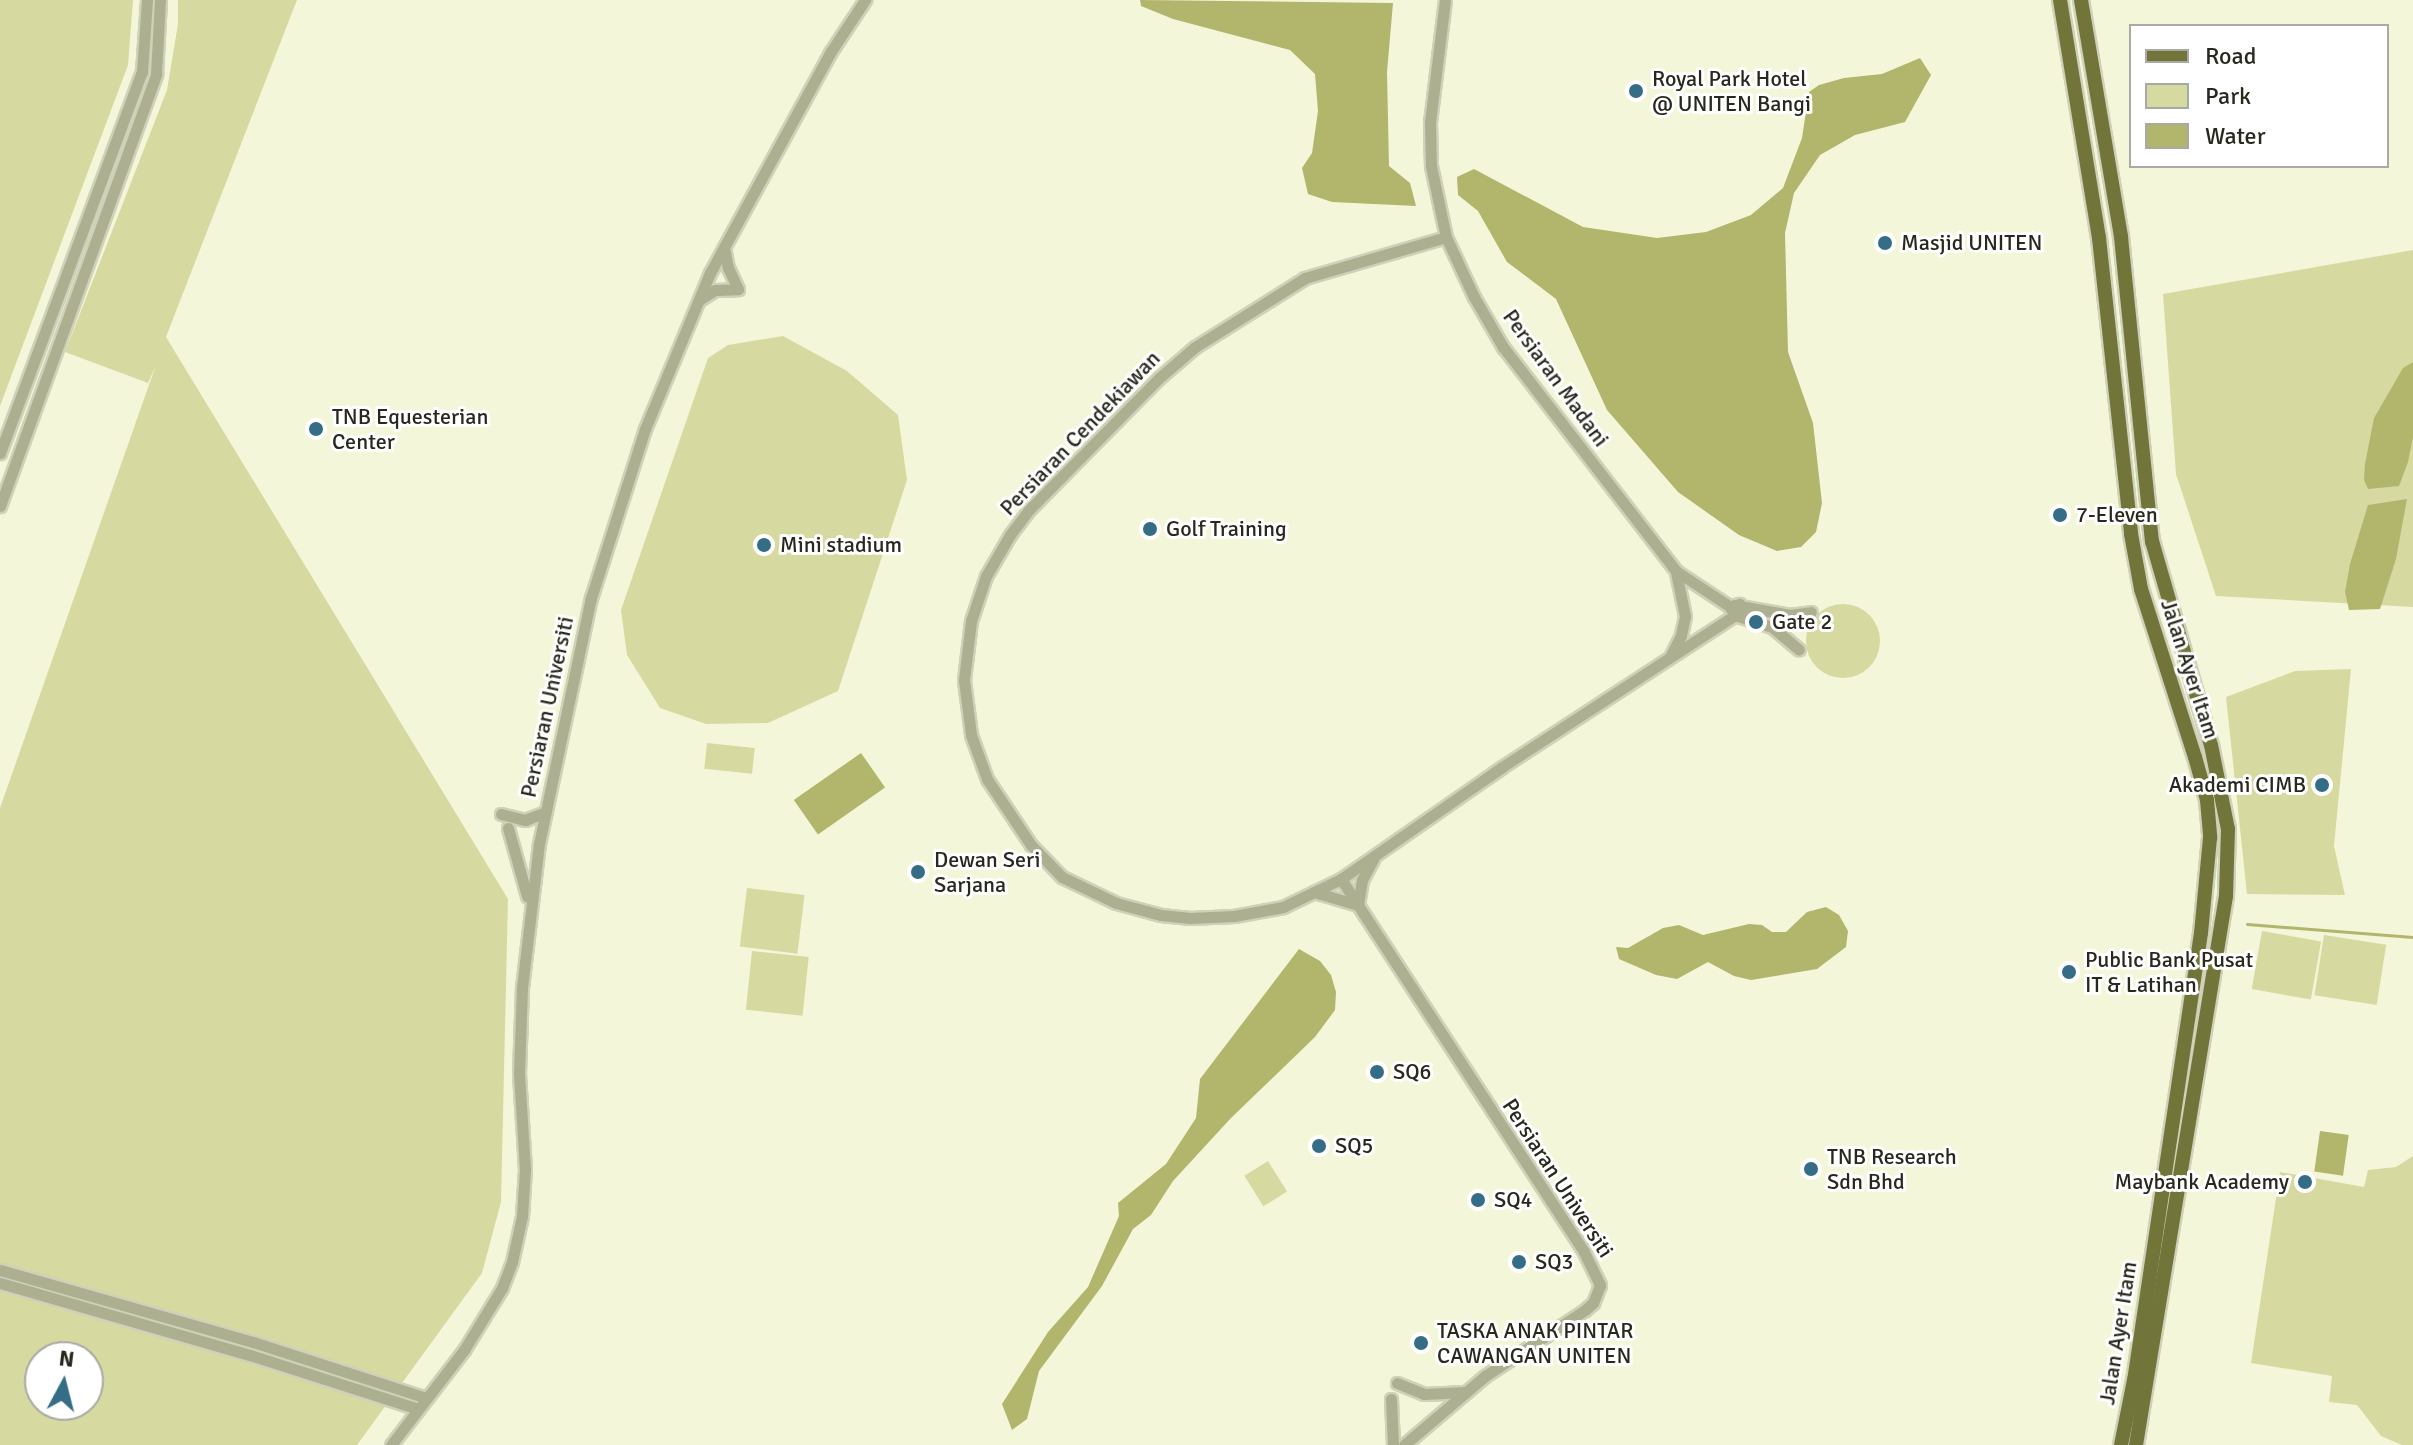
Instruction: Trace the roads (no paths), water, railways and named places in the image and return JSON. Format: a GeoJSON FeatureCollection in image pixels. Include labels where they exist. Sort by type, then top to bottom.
{"type":"FeatureCollection","features":[{"type":"Feature","properties":{"kind":"main road","name":"Jalan Ayer Itam"},"geometry":{"type":"LineString","coordinates":[[2060,0],[2099,238],[2131,534],[2141,589],[2207,800],[2210,838],[2201,933],[2134,1380],[2121,1445]]}},
{"type":"Feature","properties":{"kind":"main road","name":"Jalan Ayer Itam"},"geometry":{"type":"LineString","coordinates":[[2081,0],[2121,237],[2152,541],[2211,745],[2228,829],[2226,896],[2136,1445]]}},
{"type":"Feature","properties":{"kind":"street"},"geometry":{"type":"LineString","coordinates":[[0,453],[142,72],[147,0]]}},
{"type":"Feature","properties":{"kind":"street"},"geometry":{"type":"LineString","coordinates":[[0,506],[156,74],[160,0]]}},
{"type":"Feature","properties":{"kind":"street","name":"Persiaran Universiti"},"geometry":{"type":"LineString","coordinates":[[391,1445],[464,1350],[502,1288],[522,1216],[525,1169],[519,1073],[529,909],[591,598],[645,429],[724,246],[830,53],[865,0]]}},
{"type":"Feature","properties":{"kind":"street","name":"Persiaran Madani"},"geometry":{"type":"LineString","coordinates":[[1445,0],[1430,123],[1431,166],[1446,237],[1474,297],[1503,347],[1676,571]]}},
{"type":"Feature","properties":{"kind":"street","name":"Persiaran Cendekiawan"},"geometry":{"type":"LineString","coordinates":[[1446,237],[1305,278],[1195,347],[1159,378],[1028,511],[986,576],[971,621],[964,680],[966,707],[979,759],[1014,822],[1062,877],[1116,903],[1190,918],[1234,916],[1283,907],[1341,879],[1670,656],[1734,608]]}},
{"type":"Feature","properties":{"kind":"street"},"geometry":{"type":"LineString","coordinates":[[699,300],[715,290],[738,289],[728,268],[724,246]]}},
{"type":"Feature","properties":{"kind":"street"},"geometry":{"type":"LineString","coordinates":[[1676,571],[1734,608],[1772,627],[1799,650]]}},
{"type":"Feature","properties":{"kind":"street"},"geometry":{"type":"LineString","coordinates":[[1670,656],[1681,635],[1685,616],[1676,571]]}},
{"type":"Feature","properties":{"kind":"street"},"geometry":{"type":"LineString","coordinates":[[1734,608],[1790,615],[1811,612]]}},
{"type":"Feature","properties":{"kind":"street"},"geometry":{"type":"LineString","coordinates":[[501,814],[525,820],[546,812]]}},
{"type":"Feature","properties":{"kind":"street"},"geometry":{"type":"LineString","coordinates":[[508,828],[522,868],[529,909]]}},
{"type":"Feature","properties":{"kind":"street"},"geometry":{"type":"LineString","coordinates":[[1314,892],[1358,905],[1362,880],[1375,855]]}},
{"type":"Feature","properties":{"kind":"street","name":"Persiaran Universiti"},"geometry":{"type":"LineString","coordinates":[[1341,879],[1584,1252],[1600,1285],[1593,1303],[1585,1310],[1465,1392],[1404,1445]]}},
{"type":"Feature","properties":{"kind":"street"},"geometry":{"type":"LineString","coordinates":[[0,1270],[253,1342],[426,1398]]}},
{"type":"Feature","properties":{"kind":"street"},"geometry":{"type":"LineString","coordinates":[[0,1283],[250,1355],[418,1409]]}},
{"type":"Feature","properties":{"kind":"street"},"geometry":{"type":"LineString","coordinates":[[1397,1383],[1424,1394],[1465,1392]]}},
{"type":"Feature","properties":{"kind":"street"},"geometry":{"type":"LineString","coordinates":[[1391,1399],[1393,1445]]}},
{"type":"Feature","properties":{"kind":"water"},"geometry":{"type":"Polygon","coordinates":[[[1140,0],[1393,3],[1387,72],[1389,166],[1410,183],[1416,206],[1332,202],[1308,194],[1302,168],[1312,153],[1318,111],[1315,74],[1290,50],[1173,19],[1141,6],[1140,0]]]}},
{"type":"Feature","properties":{"kind":"water"},"geometry":{"type":"Polygon","coordinates":[[[1920,58],[1931,75],[1905,122],[1855,135],[1820,155],[1794,193],[1785,233],[1788,352],[1813,423],[1822,503],[1816,532],[1801,547],[1777,551],[1739,535],[1678,492],[1607,410],[1556,299],[1507,262],[1478,211],[1458,195],[1457,177],[1474,169],[1583,227],[1657,238],[1706,232],[1751,215],[1783,188],[1802,138],[1809,92],[1819,85],[1844,78],[1882,74],[1920,58]]]}},
{"type":"Feature","properties":{"kind":"water"},"geometry":{"type":"Polygon","coordinates":[[[2413,362],[2413,437],[2408,462],[2399,486],[2368,489],[2364,480],[2365,464],[2374,418],[2403,368],[2413,362]]]}},
{"type":"Feature","properties":{"kind":"water"},"geometry":{"type":"Polygon","coordinates":[[[2407,499],[2396,559],[2380,609],[2349,610],[2345,592],[2350,564],[2368,505],[2407,499]]]}},
{"type":"Feature","properties":{"kind":"water"},"geometry":{"type":"Polygon","coordinates":[[[861,753],[885,787],[818,834],[794,800],[861,753]]]}},
{"type":"Feature","properties":{"kind":"water"},"geometry":{"type":"Polygon","coordinates":[[[1826,907],[1839,915],[1848,931],[1846,947],[1817,969],[1751,980],[1734,976],[1708,962],[1677,979],[1656,975],[1619,959],[1616,947],[1628,948],[1663,928],[1679,925],[1703,935],[1749,924],[1762,925],[1772,932],[1786,932],[1807,912],[1826,907]]]}},
{"type":"Feature","properties":{"kind":"water"},"geometry":{"type":"Polygon","coordinates":[[[1299,949],[1320,961],[1331,975],[1336,992],[1335,1010],[1315,1037],[1231,1118],[1173,1181],[1151,1215],[1133,1229],[1102,1286],[1039,1371],[1027,1419],[1012,1430],[1002,1404],[1048,1332],[1088,1287],[1119,1216],[1118,1203],[1166,1164],[1196,1118],[1200,1079],[1299,949]]]}},
{"type":"Feature","properties":{"kind":"water"},"geometry":{"type":"Polygon","coordinates":[[[2320,1131],[2349,1135],[2343,1176],[2314,1172],[2320,1131]]]}},
{"type":"Feature","properties":{"kind":"waterway"},"geometry":{"type":"LineString","coordinates":[[2247,924],[2413,937]]}},
{"type":"Feature","properties":{"kind":"place","name":"Royal Park Hotel @ UNITEN Bangi"},"geometry":{"type":"Point","coordinates":[1636,91]}},
{"type":"Feature","properties":{"kind":"place","name":"Masjid UNITEN"},"geometry":{"type":"Point","coordinates":[1885,243]}},
{"type":"Feature","properties":{"kind":"place","name":"TNB Equesterian Center"},"geometry":{"type":"Point","coordinates":[316,429]}},
{"type":"Feature","properties":{"kind":"place","name":"7-Eleven"},"geometry":{"type":"Point","coordinates":[2060,515]}},
{"type":"Feature","properties":{"kind":"place","name":"Golf Training"},"geometry":{"type":"Point","coordinates":[1150,529]}},
{"type":"Feature","properties":{"kind":"place","name":"Mini stadium"},"geometry":{"type":"Point","coordinates":[764,545]}},
{"type":"Feature","properties":{"kind":"place","name":"Gate 2"},"geometry":{"type":"Point","coordinates":[1756,622]}},
{"type":"Feature","properties":{"kind":"place","name":"Akademi CIMB"},"geometry":{"type":"Point","coordinates":[2322,785]}},
{"type":"Feature","properties":{"kind":"place","name":"Dewan Seri Sarjana"},"geometry":{"type":"Point","coordinates":[918,872]}},
{"type":"Feature","properties":{"kind":"place","name":"Public Bank Pusat IT & Latihan"},"geometry":{"type":"Point","coordinates":[2069,972]}},
{"type":"Feature","properties":{"kind":"place","name":"SQ6"},"geometry":{"type":"Point","coordinates":[1377,1072]}},
{"type":"Feature","properties":{"kind":"place","name":"SQ5"},"geometry":{"type":"Point","coordinates":[1319,1146]}},
{"type":"Feature","properties":{"kind":"place","name":"TNB Research Sdn Bhd"},"geometry":{"type":"Point","coordinates":[1811,1169]}},
{"type":"Feature","properties":{"kind":"place","name":"Maybank Academy"},"geometry":{"type":"Point","coordinates":[2305,1182]}},
{"type":"Feature","properties":{"kind":"place","name":"SQ4"},"geometry":{"type":"Point","coordinates":[1478,1200]}},
{"type":"Feature","properties":{"kind":"place","name":"SQ3"},"geometry":{"type":"Point","coordinates":[1519,1262]}},
{"type":"Feature","properties":{"kind":"place","name":"TASKA ANAK PINTAR CAWANGAN UNITEN"},"geometry":{"type":"Point","coordinates":[1421,1343]}}]}
